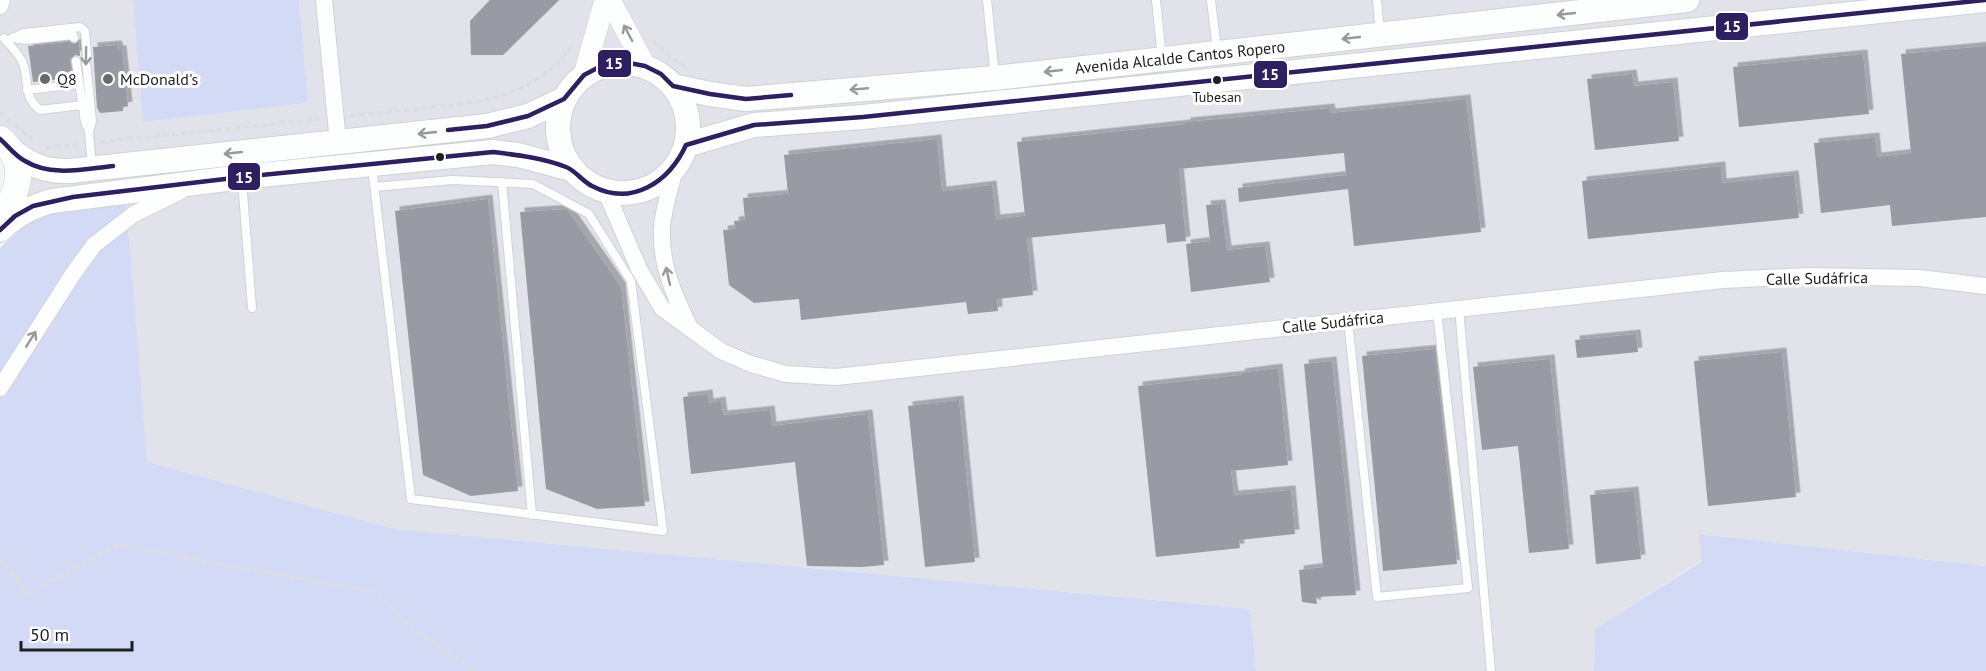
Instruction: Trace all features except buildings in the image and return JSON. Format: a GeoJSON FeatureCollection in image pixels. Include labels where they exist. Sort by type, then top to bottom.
{"type":"FeatureCollection","features":[{"type":"Feature","properties":{"kind":"main road","name":"Avenida Alcalde Cantos Ropero"},"geometry":{"type":"LineString","coordinates":[[673,86],[746,99],[995,78],[1687,0]]}},
{"type":"Feature","properties":{"kind":"main road","name":"Avenida Alcalde Cantos Ropero"},"geometry":{"type":"LineString","coordinates":[[686,145],[754,125],[875,116],[1985,0]]}},
{"type":"Feature","properties":{"kind":"main road"},"geometry":{"type":"LineString","coordinates":[[624,62],[645,66],[661,74],[673,86],[684,104],[688,124],[686,145],[675,168],[661,182],[644,191],[625,194],[606,192],[587,183],[572,169],[562,153],[558,135],[558,117],[564,99],[584,75],[603,65],[624,62]]}},
{"type":"Feature","properties":{"kind":"main road"},"geometry":{"type":"LineString","coordinates":[[5,144],[36,167],[52,171],[93,168],[487,126],[528,116],[564,99]]}},
{"type":"Feature","properties":{"kind":"main road"},"geometry":{"type":"LineString","coordinates":[[0,220],[17,188],[19,172],[15,157],[5,144]]}},
{"type":"Feature","properties":{"kind":"main road"},"geometry":{"type":"LineString","coordinates":[[0,230],[15,216],[33,206],[52,201],[205,181],[372,163],[493,152],[518,155],[572,169]]}},
{"type":"Feature","properties":{"kind":"street"},"geometry":{"type":"LineString","coordinates":[[0,6],[2,0]]}},
{"type":"Feature","properties":{"kind":"street"},"geometry":{"type":"LineString","coordinates":[[324,0],[338,142]]}},
{"type":"Feature","properties":{"kind":"street"},"geometry":{"type":"LineString","coordinates":[[584,75],[605,0]]}},
{"type":"Feature","properties":{"kind":"street"},"geometry":{"type":"LineString","coordinates":[[610,0],[645,66]]}},
{"type":"Feature","properties":{"kind":"street","name":"Calle Sudáfrica"},"geometry":{"type":"LineString","coordinates":[[675,168],[662,227],[663,258],[670,287],[691,330]]}},
{"type":"Feature","properties":{"kind":"street"},"geometry":{"type":"LineString","coordinates":[[0,388],[94,245],[115,227],[153,203],[205,181]]}},
{"type":"Feature","properties":{"kind":"street","name":"Calle Sudáfrica"},"geometry":{"type":"LineString","coordinates":[[606,192],[639,269],[662,308],[721,351],[751,364],[786,374],[836,377],[1723,280],[1809,276],[1919,278],[1986,286]]}},
{"type":"Feature","properties":{"kind":"lane"},"geometry":{"type":"LineString","coordinates":[[987,0],[995,78]]}},
{"type":"Feature","properties":{"kind":"lane"},"geometry":{"type":"LineString","coordinates":[[1156,0],[1162,59]]}},
{"type":"Feature","properties":{"kind":"lane"},"geometry":{"type":"LineString","coordinates":[[1211,0],[1217,53]]}},
{"type":"Feature","properties":{"kind":"lane"},"geometry":{"type":"LineString","coordinates":[[1377,0],[1380,34]]}},
{"type":"Feature","properties":{"kind":"lane"},"geometry":{"type":"LineString","coordinates":[[6,38],[24,33],[80,27],[85,31],[92,121],[89,131]]}},
{"type":"Feature","properties":{"kind":"lane"},"geometry":{"type":"LineString","coordinates":[[6,38],[26,40],[73,34],[74,38]]}},
{"type":"Feature","properties":{"kind":"lane"},"geometry":{"type":"LineString","coordinates":[[6,38],[24,65],[27,90],[32,103],[40,110],[82,105]]}},
{"type":"Feature","properties":{"kind":"lane"},"geometry":{"type":"LineString","coordinates":[[76,61],[85,122],[89,131],[93,168]]}},
{"type":"Feature","properties":{"kind":"lane"},"geometry":{"type":"LineString","coordinates":[[27,90],[79,84]]}},
{"type":"Feature","properties":{"kind":"lane"},"geometry":{"type":"LineString","coordinates":[[372,163],[411,499],[663,531],[631,281],[589,214],[533,184],[452,180],[375,187]]}},
{"type":"Feature","properties":{"kind":"lane"},"geometry":{"type":"LineString","coordinates":[[242,177],[252,308]]}},
{"type":"Feature","properties":{"kind":"lane"},"geometry":{"type":"LineString","coordinates":[[502,182],[532,515]]}},
{"type":"Feature","properties":{"kind":"lane"},"geometry":{"type":"LineString","coordinates":[[1459,308],[1491,671]]}},
{"type":"Feature","properties":{"kind":"lane"},"geometry":{"type":"LineString","coordinates":[[1348,321],[1377,597],[1468,588],[1437,311]]}},
{"type":"Feature","properties":{"kind":"path"},"geometry":{"type":"LineString","coordinates":[[648,33],[670,57],[698,73]]}},
{"type":"Feature","properties":{"kind":"path"},"geometry":{"type":"LineString","coordinates":[[0,112],[39,145],[52,147],[472,103],[502,97],[544,75],[564,56],[576,39]]}},
{"type":"Feature","properties":{"kind":"path"},"geometry":{"type":"LineString","coordinates":[[0,557],[28,594],[119,544],[375,592],[411,628],[476,671]]}},
{"type":"Feature","properties":{"kind":"shaded area"},"geometry":{"type":"Polygon","coordinates":[[[0,0],[133,0],[143,122],[308,103],[299,0],[1986,0],[1986,566],[1700,534],[1702,560],[1595,629],[1594,671],[1256,671],[1250,609],[393,529],[146,462],[126,203],[9,218],[3,160],[0,156],[0,0]]]}},
{"type":"Feature","properties":{"kind":"shaded area"},"geometry":{"type":"Polygon","coordinates":[[[133,0],[299,0],[308,103],[143,122],[133,0]]]}},
{"type":"Feature","properties":{"kind":"shaded area"},"geometry":{"type":"Polygon","coordinates":[[[126,203],[147,462],[394,529],[1250,609],[1256,671],[0,671],[0,248],[23,227],[31,212],[126,203]]]}},
{"type":"Feature","properties":{"kind":"shaded area"},"geometry":{"type":"Polygon","coordinates":[[[1699,534],[1986,566],[1986,671],[1594,671],[1595,629],[1702,561],[1699,534]]]}},
{"type":"Feature","properties":{"kind":"transit line","name":"15"},"geometry":{"type":"LineString","coordinates":[[0,230],[15,216],[33,206],[73,197],[242,177],[493,152],[530,157],[557,164],[570,169],[592,186],[621,194],[635,192],[659,180],[670,170],[686,145],[754,125],[863,117],[1985,0]]}},
{"type":"Feature","properties":{"kind":"transit line","name":"15"},"geometry":{"type":"LineString","coordinates":[[448,130],[487,126],[528,116],[564,99],[584,75],[603,65],[624,62],[645,66],[661,74],[673,86],[710,94],[746,99],[791,95]]}},
{"type":"Feature","properties":{"kind":"transit line","name":"15"},"geometry":{"type":"LineString","coordinates":[[0,139],[21,159],[46,169],[68,171],[113,166]]}},
{"type":"Feature","properties":{"kind":"place","name":"Q8"},"geometry":{"type":"Point","coordinates":[45,79]}},
{"type":"Feature","properties":{"kind":"place","name":"McDonald's"},"geometry":{"type":"Point","coordinates":[108,79]}},
{"type":"Feature","properties":{"kind":"place","name":"Tubesan"},"geometry":{"type":"Point","coordinates":[1217,80]}}]}
